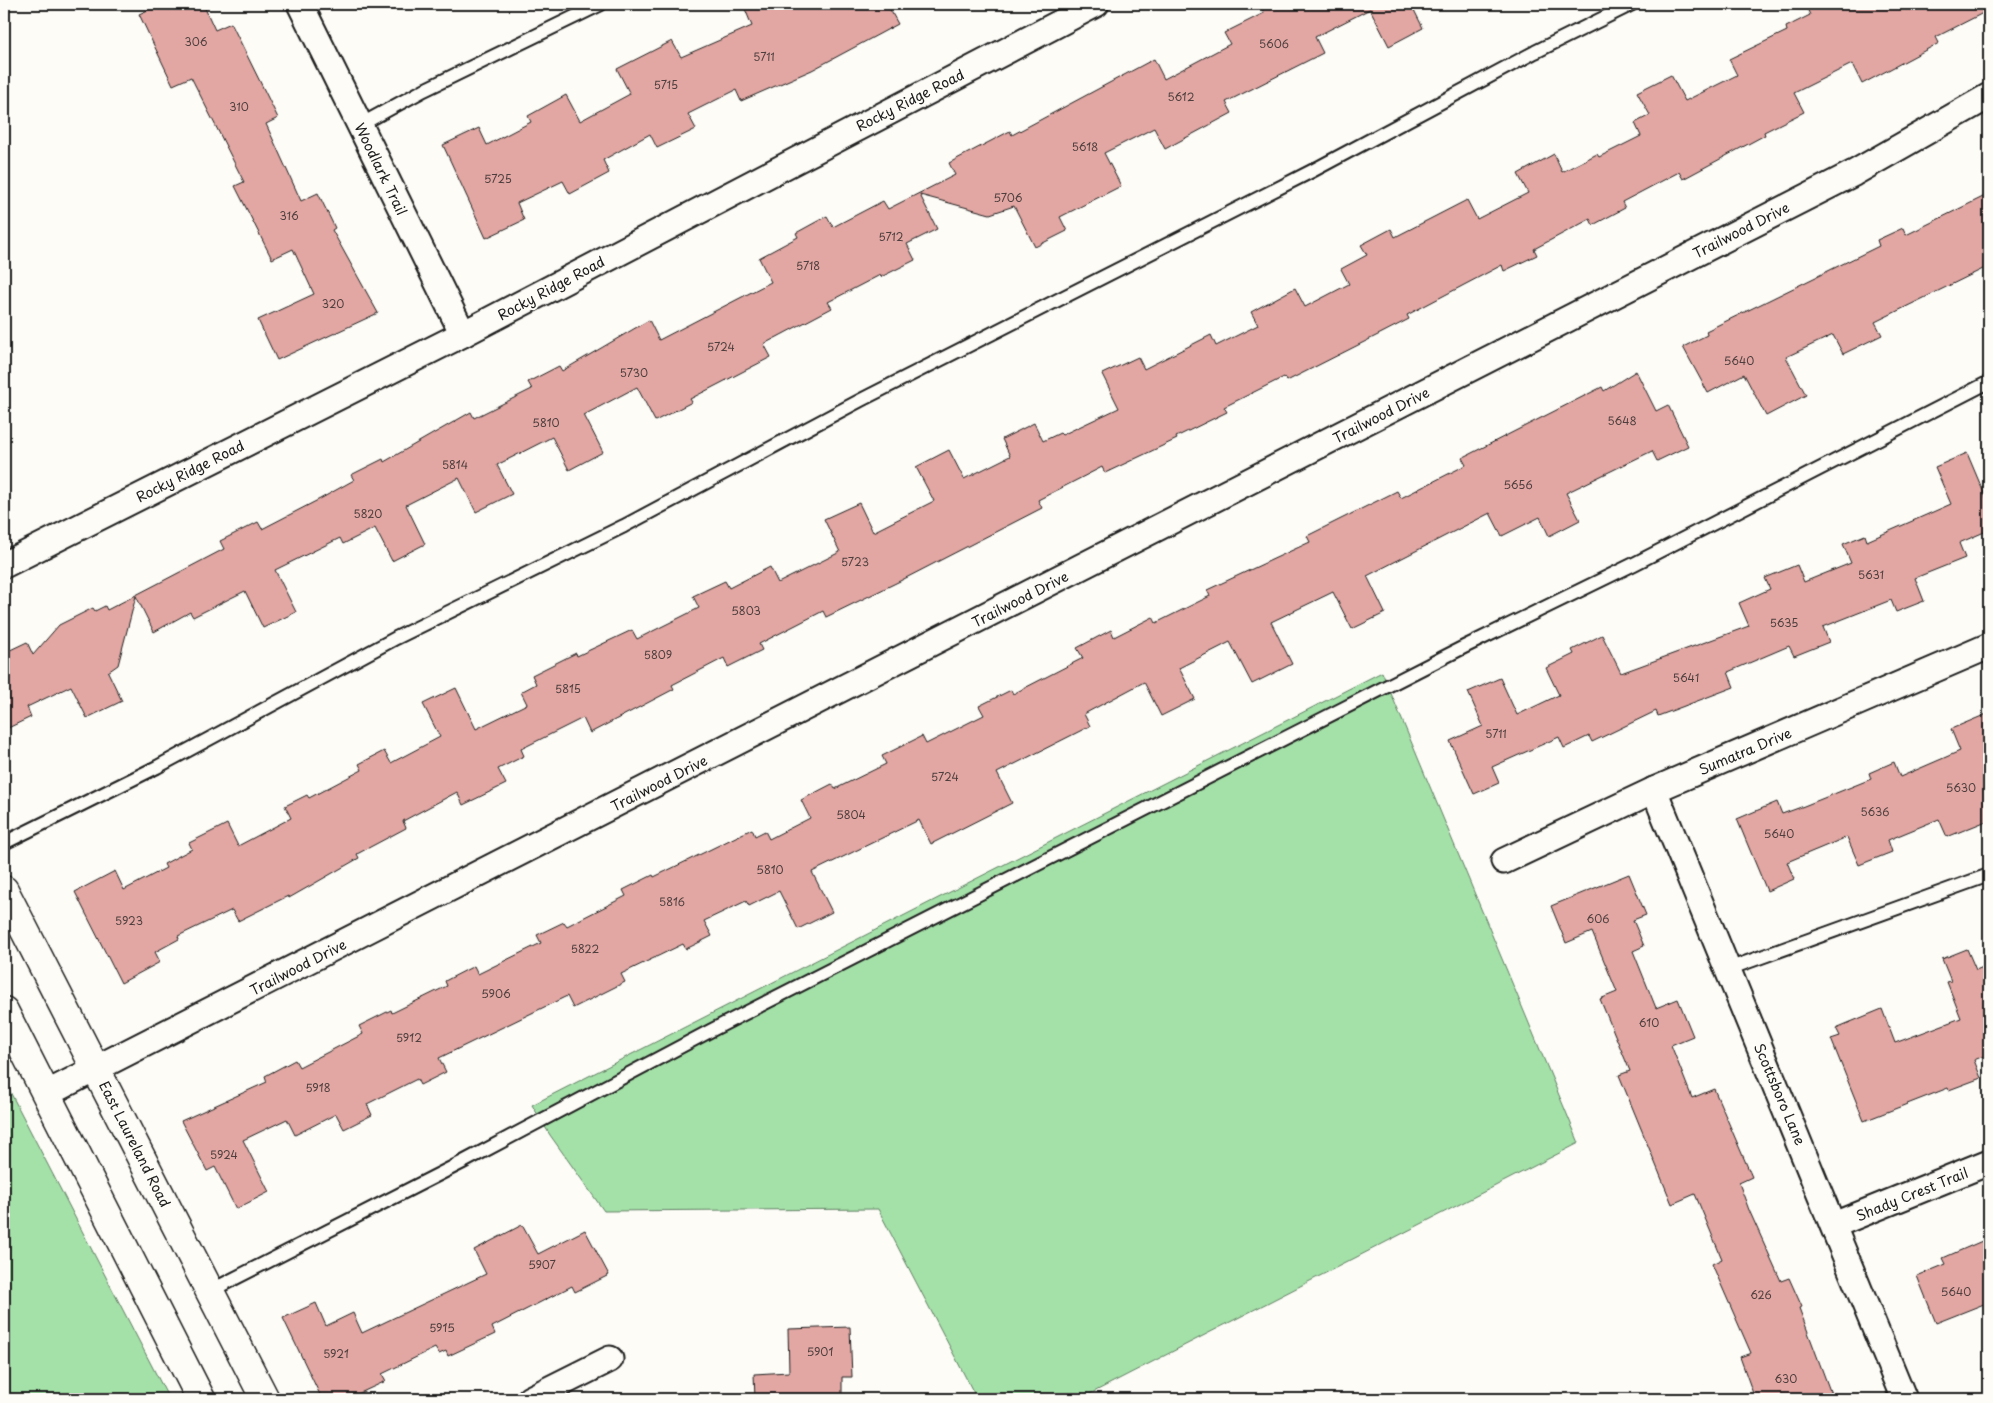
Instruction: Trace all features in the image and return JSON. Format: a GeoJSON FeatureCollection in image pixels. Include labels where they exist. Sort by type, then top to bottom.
{"type":"FeatureCollection","features":[{"type":"Feature","properties":{"kind":"main road","name":"East Laureland Road"},"geometry":{"type":"LineString","coordinates":[[4,890],[265,1399]]}},
{"type":"Feature","properties":{"kind":"main road"},"geometry":{"type":"LineString","coordinates":[[4,1011],[201,1399]]}},
{"type":"Feature","properties":{"kind":"street","name":"Woodlark Trail"},"geometry":{"type":"LineString","coordinates":[[300,4],[463,334]]}},
{"type":"Feature","properties":{"kind":"street","name":"Rocky Ridge Road"},"geometry":{"type":"LineString","coordinates":[[4,565],[463,334],[1096,4]]}},
{"type":"Feature","properties":{"kind":"street","name":"Trailwood Drive"},"geometry":{"type":"LineString","coordinates":[[46,1094],[97,1070],[1854,173],[1989,96]]}},
{"type":"Feature","properties":{"kind":"street","name":"Sumatra Drive"},"geometry":{"type":"LineString","coordinates":[[1504,862],[1654,790],[1989,646]]}},
{"type":"Feature","properties":{"kind":"street","name":"Scottsboro Lane"},"geometry":{"type":"LineString","coordinates":[[1654,790],[1904,1399]]}},
{"type":"Feature","properties":{"kind":"street","name":"Shady Crest Trail"},"geometry":{"type":"LineString","coordinates":[[1834,1225],[1989,1162]]}},
{"type":"Feature","properties":{"kind":"street"},"geometry":{"type":"LineString","coordinates":[[530,1399],[610,1359]]}},
{"type":"Feature","properties":{"kind":"lane"},"geometry":{"type":"LineString","coordinates":[[360,125],[424,90],[601,4]]}},
{"type":"Feature","properties":{"kind":"lane"},"geometry":{"type":"LineString","coordinates":[[4,843],[157,767],[396,638],[624,526],[862,400],[1303,176],[1534,52],[1632,4]]}},
{"type":"Feature","properties":{"kind":"lane"},"geometry":{"type":"LineString","coordinates":[[210,1291],[463,1162],[727,1022],[1464,647],[1634,564],[1989,382]]}},
{"type":"Feature","properties":{"kind":"lane"},"geometry":{"type":"LineString","coordinates":[[1728,969],[1989,876]]}},
{"type":"Feature","properties":{"kind":"green space"},"geometry":{"type":"Polygon","coordinates":[[[1382,672],[1579,1143],[1080,1399],[977,1399],[878,1209],[604,1211],[550,1135],[532,1105],[1382,672]]]}},
{"type":"Feature","properties":{"kind":"green space"},"geometry":{"type":"Polygon","coordinates":[[[4,1080],[169,1399],[4,1399],[4,1080]]]}},
{"type":"Feature","properties":{"kind":"building"},"geometry":{"type":"Polygon","coordinates":[[[161,4],[203,4],[215,30],[231,23],[278,118],[266,124],[301,201],[318,193],[335,228],[332,230],[378,313],[277,360],[258,320],[314,294],[293,249],[272,259],[235,186],[244,182],[191,77],[173,85],[139,14],[161,4]]]}},
{"type":"Feature","properties":{"kind":"building"},"geometry":{"type":"Polygon","coordinates":[[[743,4],[887,4],[898,24],[812,70],[741,101],[736,90],[688,114],[696,129],[657,148],[650,134],[603,160],[609,173],[570,194],[563,181],[517,203],[524,220],[486,238],[443,145],[479,128],[487,145],[531,122],[528,116],[566,95],[580,121],[630,94],[617,69],[672,41],[681,57],[752,26],[743,4]]]}},
{"type":"Feature","properties":{"kind":"building"},"geometry":{"type":"Polygon","coordinates":[[[1260,4],[1411,4],[1423,28],[1389,46],[1370,9],[1315,37],[1323,53],[1226,102],[1232,113],[1165,149],[1154,128],[1104,153],[1121,186],[1060,217],[1067,231],[1035,247],[1014,206],[990,214],[920,195],[937,229],[907,244],[915,260],[881,277],[880,275],[828,302],[832,308],[764,344],[771,357],[690,399],[692,402],[655,421],[637,387],[584,415],[603,452],[569,470],[552,437],[497,465],[512,494],[476,512],[459,478],[406,505],[425,544],[392,561],[375,528],[343,544],[340,538],[275,570],[296,612],[263,628],[245,591],[193,617],[190,612],[154,632],[136,596],[118,665],[108,672],[122,701],[87,718],[71,686],[27,707],[31,717],[4,730],[4,653],[27,642],[33,655],[59,625],[93,608],[95,611],[105,606],[107,610],[224,549],[220,541],[258,522],[262,529],[354,480],[351,475],[383,459],[384,462],[471,412],[474,418],[532,389],[528,382],[559,366],[562,371],[649,320],[659,340],[771,282],[759,258],[798,237],[796,233],[827,216],[833,227],[883,201],[888,209],[955,175],[949,163],[1010,131],[1012,135],[1154,59],[1164,79],[1230,44],[1224,33],[1264,13],[1260,4]]]}},
{"type":"Feature","properties":{"kind":"building"},"geometry":{"type":"Polygon","coordinates":[[[1805,4],[1989,4],[1989,10],[1936,37],[1939,43],[1862,84],[1852,64],[1794,93],[1804,112],[1764,132],[1765,135],[1683,179],[1679,172],[1622,202],[1625,208],[1593,225],[1590,219],[1534,249],[1537,255],[1504,271],[1502,265],[1407,315],[1409,319],[1376,336],[1287,381],[1284,377],[1224,407],[1227,412],[1176,437],[1177,439],[1105,473],[1102,467],[1038,500],[1042,508],[898,582],[826,617],[823,611],[759,644],[762,650],[728,667],[724,658],[672,685],[674,689],[590,733],[583,718],[521,749],[524,756],[498,769],[506,784],[463,805],[457,792],[403,821],[406,828],[357,854],[359,858],[289,898],[288,896],[238,921],[232,910],[178,936],[179,939],[155,952],[160,962],[121,983],[75,892],[115,871],[124,890],[166,868],[164,864],[192,849],[189,843],[227,824],[238,846],[291,818],[285,806],[307,795],[309,798],[362,770],[359,764],[384,751],[391,763],[440,737],[423,704],[456,688],[476,729],[527,704],[521,692],[536,684],[532,675],[576,653],[577,656],[632,630],[637,639],[699,608],[693,596],[725,581],[729,588],[770,567],[778,583],[840,552],[824,519],[859,503],[873,532],[934,501],[916,467],[949,450],[964,479],[1010,456],[1002,439],[1034,423],[1043,441],[1060,433],[1062,435],[1119,408],[1102,374],[1138,357],[1144,369],[1211,335],[1216,346],[1258,325],[1251,312],[1295,288],[1305,307],[1349,284],[1341,269],[1367,255],[1361,245],[1391,229],[1395,237],[1467,200],[1477,219],[1528,193],[1518,174],[1554,154],[1562,172],[1597,154],[1599,157],[1641,136],[1635,123],[1650,115],[1637,92],[1671,75],[1685,101],[1737,75],[1729,59],[1787,31],[1786,27],[1810,15],[1805,4]]]}},
{"type":"Feature","properties":{"kind":"building"},"geometry":{"type":"Polygon","coordinates":[[[1989,194],[1989,266],[1875,322],[1882,335],[1843,354],[1833,335],[1786,357],[1806,395],[1766,416],[1744,374],[1708,393],[1683,347],[1707,335],[1706,331],[1879,246],[1877,240],[1903,228],[1906,235],[1989,194]]]}},
{"type":"Feature","properties":{"kind":"building"},"geometry":{"type":"Polygon","coordinates":[[[1636,371],[1656,411],[1668,405],[1688,446],[1657,461],[1652,451],[1566,493],[1580,520],[1549,536],[1540,517],[1502,536],[1490,513],[1367,576],[1385,613],[1352,629],[1333,592],[1271,622],[1292,664],[1252,684],[1230,642],[1179,668],[1195,699],[1161,716],[1144,682],[1084,714],[1090,726],[997,773],[1012,803],[931,844],[919,820],[812,872],[832,912],[798,929],[779,891],[749,906],[746,901],[704,921],[712,936],[686,949],[683,944],[621,974],[625,982],[573,1008],[567,996],[439,1058],[446,1072],[420,1085],[417,1079],[367,1104],[372,1115],[344,1129],[336,1114],[295,1135],[287,1119],[243,1140],[269,1192],[236,1209],[215,1167],[207,1171],[181,1121],[267,1082],[265,1076],[295,1060],[299,1067],[363,1034],[359,1026],[391,1010],[392,1013],[447,986],[445,981],[474,966],[478,974],[541,943],[537,935],[564,922],[567,926],[626,896],[623,890],[653,875],[654,877],[752,829],[755,836],[765,831],[769,839],[810,818],[801,800],[832,784],[835,789],[886,764],[882,756],[922,736],[926,744],[984,715],[979,706],[1011,690],[1013,694],[1083,658],[1077,648],[1111,630],[1114,637],[1153,617],[1156,623],[1210,596],[1207,590],[1310,542],[1307,536],[1397,491],[1401,498],[1466,465],[1462,458],[1602,387],[1604,391],[1636,371]]]}},
{"type":"Feature","properties":{"kind":"building"},"geometry":{"type":"Polygon","coordinates":[[[1967,453],[1989,505],[1989,530],[1959,543],[1965,558],[1915,578],[1924,601],[1896,612],[1891,600],[1823,627],[1829,642],[1794,656],[1789,646],[1728,672],[1734,687],[1658,716],[1656,711],[1592,742],[1589,736],[1564,748],[1559,737],[1492,767],[1499,783],[1474,794],[1450,741],[1483,726],[1468,692],[1500,678],[1517,715],[1559,695],[1546,668],[1574,654],[1572,650],[1602,635],[1621,673],[1749,626],[1739,603],[1770,589],[1765,578],[1797,565],[1804,582],[1851,563],[1843,544],[1865,535],[1867,541],[1951,504],[1935,467],[1967,453]]]}},
{"type":"Feature","properties":{"kind":"building"},"geometry":{"type":"Polygon","coordinates":[[[1989,713],[1989,820],[1947,837],[1939,819],[1888,840],[1892,852],[1859,865],[1847,837],[1787,862],[1794,879],[1767,891],[1737,819],[1777,802],[1782,814],[1871,779],[1869,773],[1894,762],[1900,777],[1960,751],[1951,729],[1989,713]]]}},
{"type":"Feature","properties":{"kind":"building"},"geometry":{"type":"Polygon","coordinates":[[[1629,874],[1646,915],[1633,920],[1644,946],[1633,951],[1656,1008],[1678,999],[1693,1036],[1671,1045],[1692,1098],[1714,1089],[1752,1177],[1739,1183],[1749,1210],[1781,1281],[1789,1278],[1802,1307],[1799,1308],[1833,1399],[1755,1399],[1740,1357],[1751,1353],[1712,1264],[1722,1259],[1695,1194],[1672,1204],[1619,1075],[1630,1071],[1600,999],[1617,992],[1592,932],[1566,943],[1551,906],[1629,874]]]}},
{"type":"Feature","properties":{"kind":"building"},"geometry":{"type":"Polygon","coordinates":[[[1967,949],[1976,970],[1983,967],[1989,983],[1989,1054],[1974,1060],[1981,1078],[1949,1090],[1948,1088],[1864,1121],[1831,1039],[1840,1036],[1836,1028],[1882,1009],[1895,1043],[1961,1018],[1947,982],[1951,981],[1942,959],[1967,949]]]}},
{"type":"Feature","properties":{"kind":"building"},"geometry":{"type":"Polygon","coordinates":[[[522,1225],[538,1254],[585,1230],[609,1275],[575,1292],[572,1286],[492,1327],[495,1334],[448,1356],[446,1351],[439,1354],[435,1348],[382,1374],[386,1381],[347,1399],[322,1399],[283,1318],[316,1303],[326,1326],[353,1313],[362,1333],[486,1274],[474,1250],[522,1225]]]}},
{"type":"Feature","properties":{"kind":"building"},"geometry":{"type":"Polygon","coordinates":[[[1989,1238],[1989,1302],[1936,1323],[1917,1276],[1946,1264],[1943,1258],[1989,1238]]]}},
{"type":"Feature","properties":{"kind":"building"},"geometry":{"type":"Polygon","coordinates":[[[850,1327],[852,1377],[842,1377],[842,1399],[755,1399],[754,1374],[789,1372],[788,1329],[850,1327]]]}}]}
